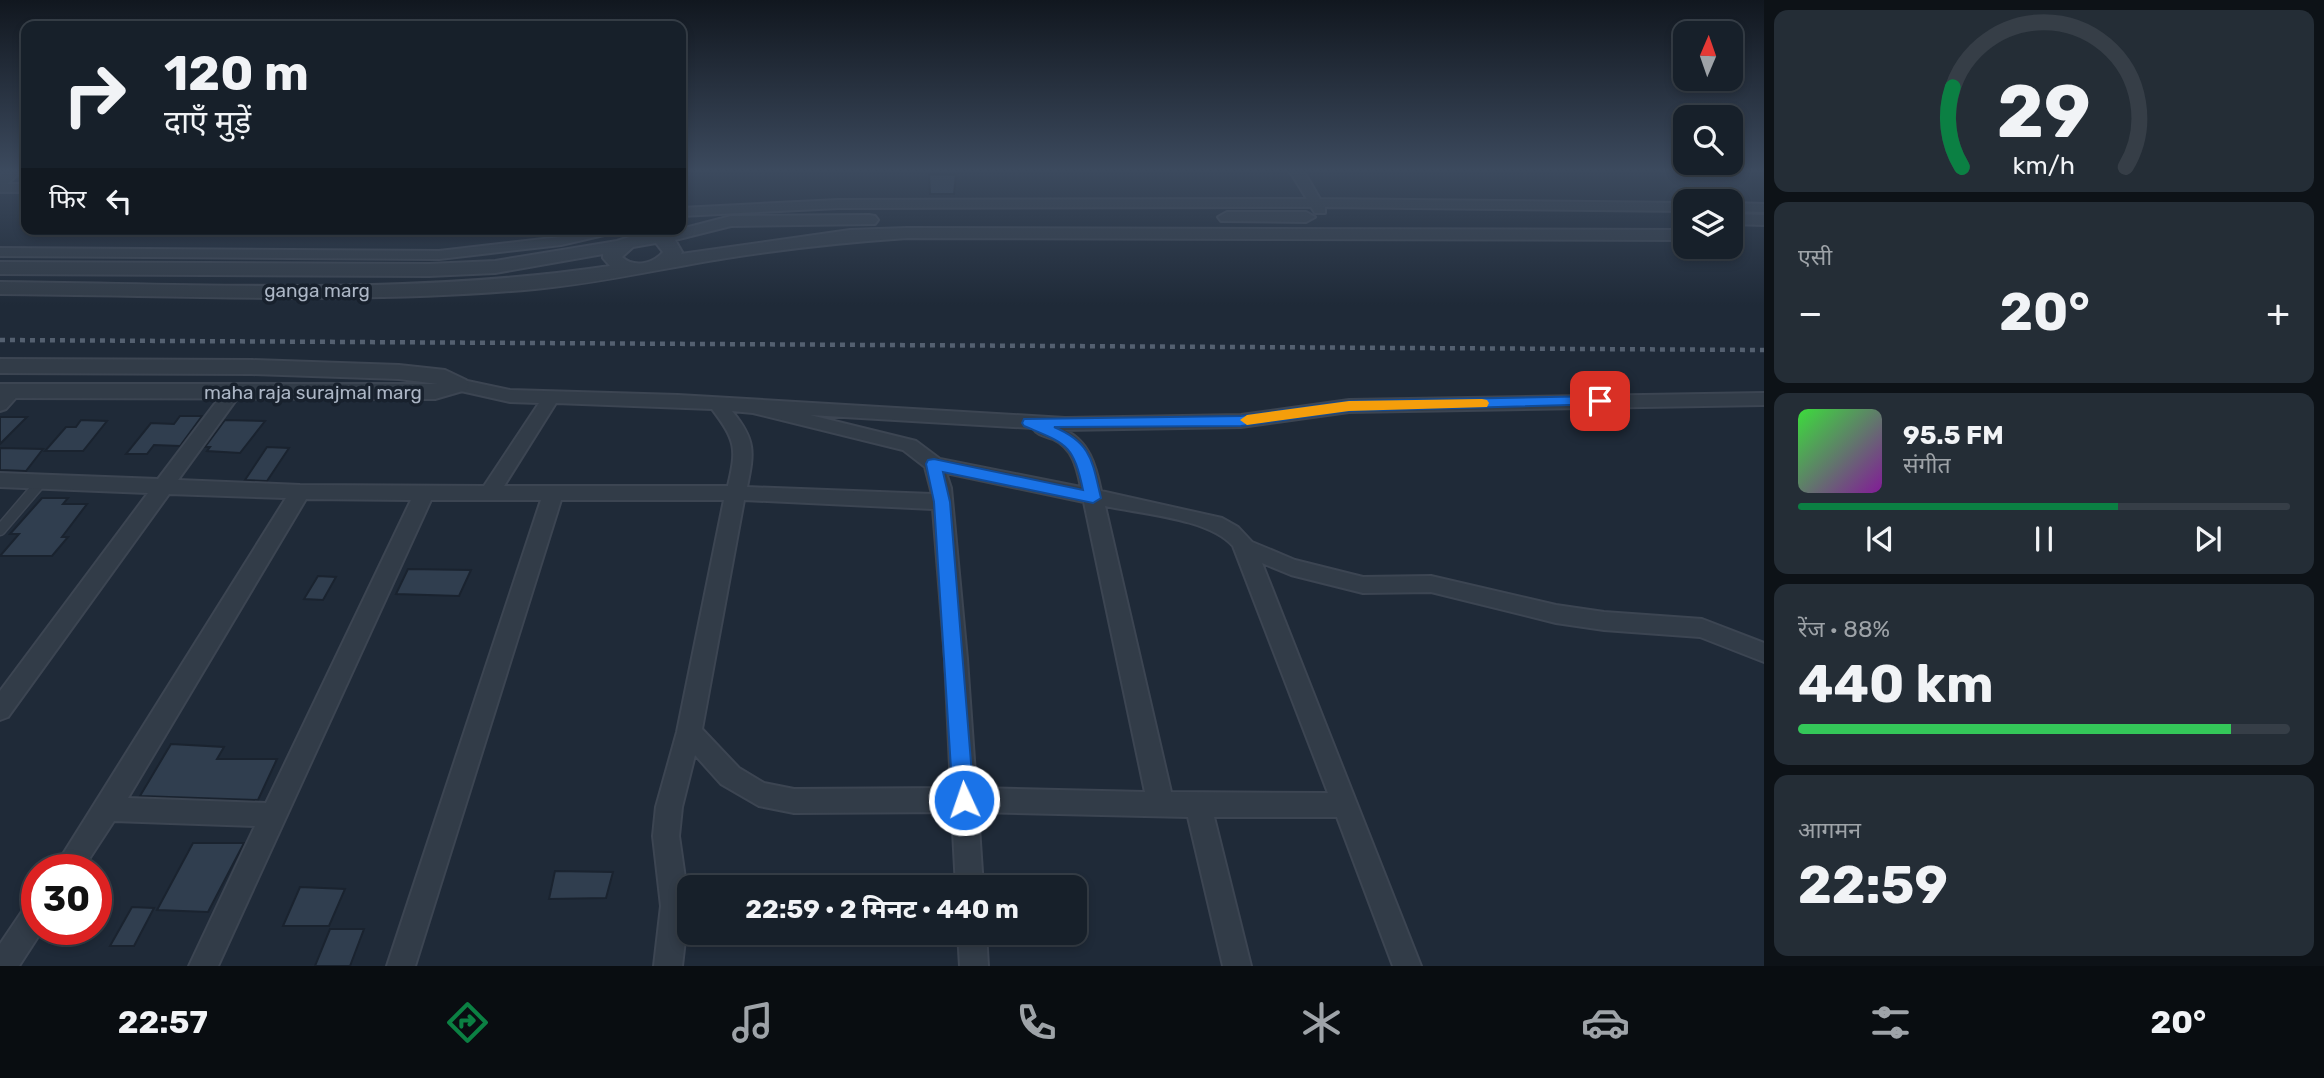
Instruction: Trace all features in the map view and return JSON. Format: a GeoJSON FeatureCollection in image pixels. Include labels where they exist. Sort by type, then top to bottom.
{"type":"FeatureCollection","features":[{"type":"Feature","properties":{"kind":"street","name":"ganga marg"},"geometry":{"type":"LineString","coordinates":[[686,229],[731,221],[1048,215]]}},
{"type":"Feature","properties":{"kind":"street","name":"ganga marg"},"geometry":{"type":"LineString","coordinates":[[1526,215],[1673,219]]}},
{"type":"Feature","properties":{"kind":"street"},"geometry":{"type":"LineString","coordinates":[[1743,219],[1764,220]]}},
{"type":"Feature","properties":{"kind":"street","name":"ganga marg"},"geometry":{"type":"LineString","coordinates":[[0,288],[424,290],[538,283],[850,236],[907,233],[1673,235]]}},
{"type":"Feature","properties":{"kind":"street","name":"ganga marg"},"geometry":{"type":"LineString","coordinates":[[0,268],[429,270],[495,267],[615,238],[650,235]]}},
{"type":"Feature","properties":{"kind":"street"},"geometry":{"type":"LineString","coordinates":[[650,235],[666,241],[673,252],[664,263]]}},
{"type":"Feature","properties":{"kind":"street"},"geometry":{"type":"LineString","coordinates":[[1743,235],[1764,235]]}},
{"type":"Feature","properties":{"kind":"street"},"geometry":{"type":"LineString","coordinates":[[0,252],[439,255],[561,241],[615,238],[612,258],[615,263],[632,269]]}},
{"type":"Feature","properties":{"kind":"street","name":"maha raja surajmal marg"},"geometry":{"type":"LineString","coordinates":[[0,366],[252,367],[438,375],[458,385]]}},
{"type":"Feature","properties":{"kind":"street"},"geometry":{"type":"LineString","coordinates":[[0,710],[252,367]]}},
{"type":"Feature","properties":{"kind":"street"},"geometry":{"type":"LineString","coordinates":[[458,385],[510,396],[891,412],[1030,423],[1241,421],[1349,406],[1764,399]]}},
{"type":"Feature","properties":{"kind":"street","name":"maha raja surajmal marg"},"geometry":{"type":"LineString","coordinates":[[4,396],[435,392],[458,385]]}},
{"type":"Feature","properties":{"kind":"street"},"geometry":{"type":"LineString","coordinates":[[490,493],[551,397]]}},
{"type":"Feature","properties":{"kind":"street"},"geometry":{"type":"LineString","coordinates":[[667,966],[675,906],[666,835],[669,807],[690,733],[719,567],[745,446],[741,435],[717,404]]}},
{"type":"Feature","properties":{"kind":"street"},"geometry":{"type":"LineString","coordinates":[[752,407],[909,445],[934,464],[1223,526],[1236,534],[1245,547],[1407,966]]}},
{"type":"Feature","properties":{"kind":"street"},"geometry":{"type":"LineString","coordinates":[[1030,423],[1069,439],[1085,462],[1161,805]]}},
{"type":"Feature","properties":{"kind":"street"},"geometry":{"type":"LineString","coordinates":[[934,464],[942,502],[968,875]]}},
{"type":"Feature","properties":{"kind":"street"},"geometry":{"type":"LineString","coordinates":[[0,480],[300,492],[736,493],[942,502]]}},
{"type":"Feature","properties":{"kind":"street"},"geometry":{"type":"LineString","coordinates":[[77,854],[107,809],[300,492]]}},
{"type":"Feature","properties":{"kind":"street"},"geometry":{"type":"LineString","coordinates":[[204,966],[424,493]]}},
{"type":"Feature","properties":{"kind":"street"},"geometry":{"type":"LineString","coordinates":[[401,966],[553,493]]}},
{"type":"Feature","properties":{"kind":"street"},"geometry":{"type":"LineString","coordinates":[[1245,547],[1291,567],[1363,585],[1430,584],[1556,614],[1639,625],[1702,628],[1764,653]]}},
{"type":"Feature","properties":{"kind":"street"},"geometry":{"type":"LineString","coordinates":[[690,733],[730,776],[759,794],[794,801],[964,800],[1161,805],[1345,805]]}},
{"type":"Feature","properties":{"kind":"street"},"geometry":{"type":"LineString","coordinates":[[1198,805],[1237,966]]}},
{"type":"Feature","properties":{"kind":"street"},"geometry":{"type":"LineString","coordinates":[[107,809],[274,815]]}},
{"type":"Feature","properties":{"kind":"street"},"geometry":{"type":"LineString","coordinates":[[2,966],[21,938]]}},
{"type":"Feature","properties":{"kind":"street"},"geometry":{"type":"LineString","coordinates":[[973,945],[974,966]]}},
{"type":"Feature","properties":{"kind":"lane"},"geometry":{"type":"LineString","coordinates":[[0,530],[41,482]]}},
{"type":"Feature","properties":{"kind":"building"},"geometry":{"type":"Polygon","coordinates":[[[180,416],[202,416],[180,446],[154,445],[147,454],[126,454],[151,423],[174,424],[180,416]]]}},
{"type":"Feature","properties":{"kind":"building"},"geometry":{"type":"Polygon","coordinates":[[[0,417],[27,417],[0,444],[0,417]]]}},
{"type":"Feature","properties":{"kind":"building"},"geometry":{"type":"Polygon","coordinates":[[[81,420],[107,421],[83,451],[45,451],[66,427],[76,427],[81,420]]]}},
{"type":"Feature","properties":{"kind":"building"},"geometry":{"type":"Polygon","coordinates":[[[225,420],[265,421],[240,453],[207,451],[210,447],[205,447],[225,420]]]}},
{"type":"Feature","properties":{"kind":"building"},"geometry":{"type":"Polygon","coordinates":[[[267,447],[289,448],[267,481],[245,480],[267,447]]]}},
{"type":"Feature","properties":{"kind":"building"},"geometry":{"type":"Polygon","coordinates":[[[0,448],[43,449],[26,471],[0,470],[0,448]]]}},
{"type":"Feature","properties":{"kind":"building"},"geometry":{"type":"Polygon","coordinates":[[[42,498],[68,498],[63,504],[87,504],[62,537],[68,537],[52,556],[0,556],[19,534],[10,534],[42,498]]]}},
{"type":"Feature","properties":{"kind":"building"},"geometry":{"type":"Polygon","coordinates":[[[408,569],[471,570],[459,596],[396,594],[408,569]]]}},
{"type":"Feature","properties":{"kind":"building"},"geometry":{"type":"Polygon","coordinates":[[[318,576],[336,577],[323,600],[304,599],[318,576]]]}},
{"type":"Feature","properties":{"kind":"building"},"geometry":{"type":"Polygon","coordinates":[[[171,744],[224,747],[217,759],[277,759],[258,800],[140,796],[171,744]]]}},
{"type":"Feature","properties":{"kind":"building"},"geometry":{"type":"Polygon","coordinates":[[[193,843],[244,843],[208,912],[157,910],[193,843]]]}},
{"type":"Feature","properties":{"kind":"building"},"geometry":{"type":"Polygon","coordinates":[[[555,871],[613,872],[606,898],[549,899],[555,871]]]}},
{"type":"Feature","properties":{"kind":"building"},"geometry":{"type":"Polygon","coordinates":[[[300,887],[345,889],[329,926],[283,926],[300,887]]]}},
{"type":"Feature","properties":{"kind":"building"},"geometry":{"type":"Polygon","coordinates":[[[132,907],[154,908],[134,946],[110,946],[132,907]]]}},
{"type":"Feature","properties":{"kind":"building"},"geometry":{"type":"Polygon","coordinates":[[[330,929],[364,929],[350,966],[315,966],[330,929]]]}},
{"type":"Feature","properties":{"kind":"railway"},"geometry":{"type":"LineString","coordinates":[[0,340],[1764,350]]}},
{"type":"Feature","properties":{"kind":"slow traffic"},"geometry":{"type":"LineString","coordinates":[[1247,420],[1349,406],[1482,403]]}},
{"type":"Feature","properties":{"kind":"route"},"geometry":{"type":"LineString","coordinates":[[964,800],[956,659],[941,488],[934,464],[1093,498],[1085,462],[1069,439],[1030,423],[1241,421],[1349,406],[1600,401]]}}]}
